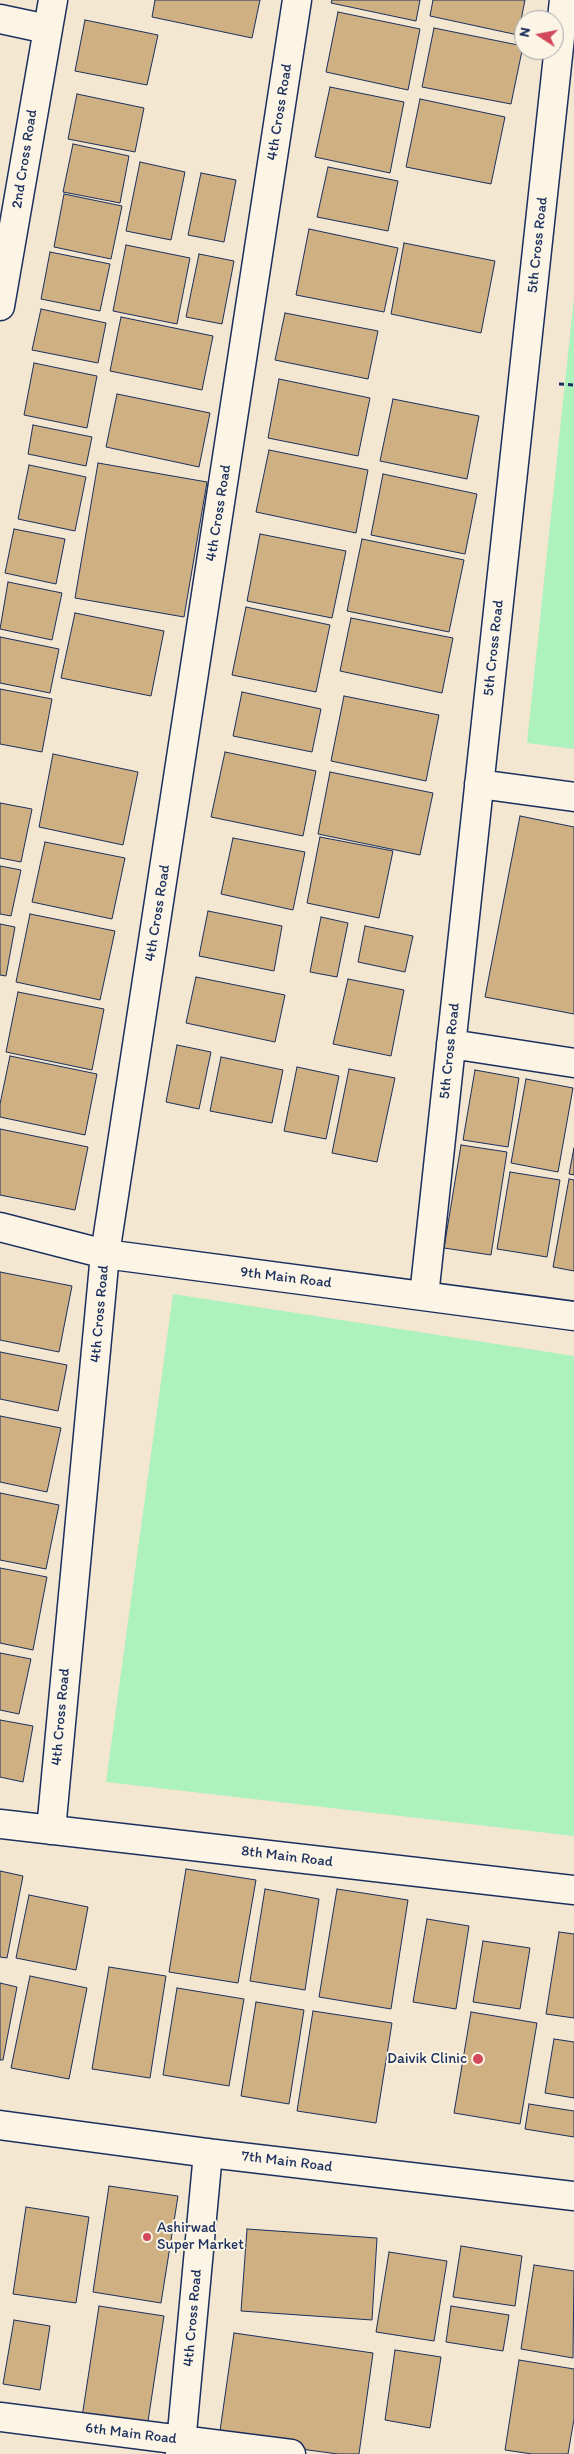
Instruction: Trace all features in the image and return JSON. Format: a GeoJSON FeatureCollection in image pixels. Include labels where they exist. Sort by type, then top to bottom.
{"type":"FeatureCollection","features":[{"type":"Feature","properties":{"kind":"street","name":"2nd Cross Road"},"geometry":{"type":"LineString","coordinates":[[0,306],[39,71],[53,0]]}},
{"type":"Feature","properties":{"kind":"street","name":"4th Cross Road"},"geometry":{"type":"LineString","coordinates":[[51,1830],[105,1254],[297,0]]}},
{"type":"Feature","properties":{"kind":"street","name":"5th Cross Road"},"geometry":{"type":"LineString","coordinates":[[424,1296],[564,0]]}},
{"type":"Feature","properties":{"kind":"street"},"geometry":{"type":"LineString","coordinates":[[0,19],[47,29]]}},
{"type":"Feature","properties":{"kind":"street"},"geometry":{"type":"LineString","coordinates":[[479,784],[574,797]]}},
{"type":"Feature","properties":{"kind":"street"},"geometry":{"type":"LineString","coordinates":[[451,1044],[574,1064]]}},
{"type":"Feature","properties":{"kind":"street","name":"9th Main Road"},"geometry":{"type":"LineString","coordinates":[[0,1227],[105,1254],[574,1316]]}},
{"type":"Feature","properties":{"kind":"street","name":"8th Main Road"},"geometry":{"type":"LineString","coordinates":[[0,1824],[574,1890]]}},
{"type":"Feature","properties":{"kind":"street","name":"7th Main Road"},"geometry":{"type":"LineString","coordinates":[[0,2125],[208,2153],[574,2196]]}},
{"type":"Feature","properties":{"kind":"street","name":"4th Cross Road"},"geometry":{"type":"LineString","coordinates":[[181,2447],[208,2153]]}},
{"type":"Feature","properties":{"kind":"street","name":"6th Main Road"},"geometry":{"type":"LineString","coordinates":[[0,2417],[181,2447],[292,2454]]}},
{"type":"Feature","properties":{"kind":"green space"},"geometry":{"type":"Polygon","coordinates":[[[574,297],[574,749],[527,743],[574,297]]]}},
{"type":"Feature","properties":{"kind":"green space"},"geometry":{"type":"Polygon","coordinates":[[[173,1294],[574,1356],[574,1836],[106,1782],[173,1294]]]}},
{"type":"Feature","properties":{"kind":"building"},"geometry":{"type":"Polygon","coordinates":[[[155,0],[260,0],[252,38],[152,17],[155,0]]]}},
{"type":"Feature","properties":{"kind":"building"},"geometry":{"type":"Polygon","coordinates":[[[332,0],[420,0],[416,21],[331,3],[332,0]]]}},
{"type":"Feature","properties":{"kind":"building"},"geometry":{"type":"Polygon","coordinates":[[[433,0],[525,0],[523,10],[514,10],[514,34],[430,16],[433,0]]]}},
{"type":"Feature","properties":{"kind":"building"},"geometry":{"type":"Polygon","coordinates":[[[338,12],[420,29],[408,90],[326,72],[338,12]]]}},
{"type":"Feature","properties":{"kind":"building"},"geometry":{"type":"Polygon","coordinates":[[[85,20],[158,35],[147,85],[75,71],[85,20]]]}},
{"type":"Feature","properties":{"kind":"building"},"geometry":{"type":"Polygon","coordinates":[[[434,28],[514,44],[514,60],[520,60],[511,104],[422,87],[434,28]]]}},
{"type":"Feature","properties":{"kind":"building"},"geometry":{"type":"Polygon","coordinates":[[[330,87],[404,102],[390,173],[315,157],[330,87]]]}},
{"type":"Feature","properties":{"kind":"building"},"geometry":{"type":"Polygon","coordinates":[[[77,94],[144,108],[135,152],[68,139],[77,94]]]}},
{"type":"Feature","properties":{"kind":"building"},"geometry":{"type":"Polygon","coordinates":[[[420,99],[505,117],[491,184],[406,167],[420,99]]]}},
{"type":"Feature","properties":{"kind":"building"},"geometry":{"type":"Polygon","coordinates":[[[73,144],[129,156],[120,203],[63,192],[73,144]]]}},
{"type":"Feature","properties":{"kind":"building"},"geometry":{"type":"Polygon","coordinates":[[[140,162],[185,172],[171,240],[126,231],[140,162]]]}},
{"type":"Feature","properties":{"kind":"building"},"geometry":{"type":"Polygon","coordinates":[[[328,167],[398,181],[388,231],[317,217],[328,167]]]}},
{"type":"Feature","properties":{"kind":"building"},"geometry":{"type":"Polygon","coordinates":[[[201,173],[236,180],[224,242],[188,235],[201,173]]]}},
{"type":"Feature","properties":{"kind":"building"},"geometry":{"type":"Polygon","coordinates":[[[64,194],[122,206],[111,259],[54,247],[64,194]]]}},
{"type":"Feature","properties":{"kind":"building"},"geometry":{"type":"Polygon","coordinates":[[[309,229],[398,248],[384,312],[296,295],[309,229]]]}},
{"type":"Feature","properties":{"kind":"building"},"geometry":{"type":"Polygon","coordinates":[[[404,243],[495,261],[481,333],[391,314],[404,243]]]}},
{"type":"Feature","properties":{"kind":"building"},"geometry":{"type":"Polygon","coordinates":[[[126,245],[190,258],[177,324],[113,311],[126,245]]]}},
{"type":"Feature","properties":{"kind":"building"},"geometry":{"type":"Polygon","coordinates":[[[50,252],[110,264],[100,311],[41,299],[50,252]]]}},
{"type":"Feature","properties":{"kind":"building"},"geometry":{"type":"Polygon","coordinates":[[[199,254],[234,261],[222,324],[186,317],[199,254]]]}},
{"type":"Feature","properties":{"kind":"building"},"geometry":{"type":"Polygon","coordinates":[[[41,309],[106,323],[98,363],[32,350],[41,309]]]}},
{"type":"Feature","properties":{"kind":"building"},"geometry":{"type":"Polygon","coordinates":[[[285,313],[378,331],[368,379],[275,360],[285,313]]]}},
{"type":"Feature","properties":{"kind":"building"},"geometry":{"type":"Polygon","coordinates":[[[121,317],[213,336],[202,390],[110,371],[121,317]]]}},
{"type":"Feature","properties":{"kind":"building"},"geometry":{"type":"Polygon","coordinates":[[[34,363],[97,376],[87,428],[24,415],[34,363]]]}},
{"type":"Feature","properties":{"kind":"building"},"geometry":{"type":"Polygon","coordinates":[[[279,379],[370,398],[358,456],[268,438],[279,379]]]}},
{"type":"Feature","properties":{"kind":"building"},"geometry":{"type":"Polygon","coordinates":[[[117,394],[210,413],[199,467],[106,447],[117,394]]]}},
{"type":"Feature","properties":{"kind":"building"},"geometry":{"type":"Polygon","coordinates":[[[393,399],[479,416],[467,479],[380,461],[393,399]]]}},
{"type":"Feature","properties":{"kind":"building"},"geometry":{"type":"Polygon","coordinates":[[[33,425],[92,437],[86,466],[28,454],[33,425]]]}},
{"type":"Feature","properties":{"kind":"building"},"geometry":{"type":"Polygon","coordinates":[[[269,450],[368,470],[356,533],[256,512],[269,450]]]}},
{"type":"Feature","properties":{"kind":"building"},"geometry":{"type":"Polygon","coordinates":[[[98,463],[207,482],[184,617],[75,598],[98,463]]]}},
{"type":"Feature","properties":{"kind":"building"},"geometry":{"type":"Polygon","coordinates":[[[29,465],[86,477],[75,531],[18,519],[29,465]]]}},
{"type":"Feature","properties":{"kind":"building"},"geometry":{"type":"Polygon","coordinates":[[[383,474],[477,494],[465,554],[371,535],[383,474]]]}},
{"type":"Feature","properties":{"kind":"building"},"geometry":{"type":"Polygon","coordinates":[[[14,529],[65,539],[56,584],[5,573],[14,529]]]}},
{"type":"Feature","properties":{"kind":"building"},"geometry":{"type":"Polygon","coordinates":[[[260,534],[346,551],[332,618],[247,601],[260,534]]]}},
{"type":"Feature","properties":{"kind":"building"},"geometry":{"type":"Polygon","coordinates":[[[362,539],[464,560],[449,632],[347,611],[362,539]]]}},
{"type":"Feature","properties":{"kind":"building"},"geometry":{"type":"Polygon","coordinates":[[[8,582],[62,593],[52,640],[0,629],[8,582]]]}},
{"type":"Feature","properties":{"kind":"building"},"geometry":{"type":"Polygon","coordinates":[[[246,607],[330,625],[316,692],[232,675],[246,607]]]}},
{"type":"Feature","properties":{"kind":"building"},"geometry":{"type":"Polygon","coordinates":[[[75,613],[164,631],[151,696],[61,678],[75,613]]]}},
{"type":"Feature","properties":{"kind":"building"},"geometry":{"type":"Polygon","coordinates":[[[351,618],[453,638],[442,693],[340,671],[351,618]]]}},
{"type":"Feature","properties":{"kind":"building"},"geometry":{"type":"Polygon","coordinates":[[[0,637],[59,649],[50,693],[0,683],[0,637]]]}},
{"type":"Feature","properties":{"kind":"building"},"geometry":{"type":"Polygon","coordinates":[[[0,689],[52,699],[42,752],[0,744],[0,689]]]}},
{"type":"Feature","properties":{"kind":"building"},"geometry":{"type":"Polygon","coordinates":[[[242,692],[321,709],[312,752],[233,736],[242,692]]]}},
{"type":"Feature","properties":{"kind":"building"},"geometry":{"type":"Polygon","coordinates":[[[344,696],[439,715],[426,781],[331,761],[344,696]]]}},
{"type":"Feature","properties":{"kind":"building"},"geometry":{"type":"Polygon","coordinates":[[[225,752],[316,771],[303,836],[211,817],[225,752]]]}},
{"type":"Feature","properties":{"kind":"building"},"geometry":{"type":"Polygon","coordinates":[[[53,754],[138,772],[123,845],[39,827],[53,754]]]}},
{"type":"Feature","properties":{"kind":"building"},"geometry":{"type":"Polygon","coordinates":[[[330,772],[433,793],[420,855],[318,834],[330,772]]]}},
{"type":"Feature","properties":{"kind":"building"},"geometry":{"type":"Polygon","coordinates":[[[0,803],[32,809],[21,862],[0,858],[0,803]]]}},
{"type":"Feature","properties":{"kind":"building"},"geometry":{"type":"Polygon","coordinates":[[[520,816],[574,827],[574,1014],[485,997],[520,816]]]}},
{"type":"Feature","properties":{"kind":"building"},"geometry":{"type":"Polygon","coordinates":[[[320,837],[393,851],[379,918],[307,903],[320,837]]]}},
{"type":"Feature","properties":{"kind":"building"},"geometry":{"type":"Polygon","coordinates":[[[233,838],[305,852],[293,910],[221,894],[233,838]]]}},
{"type":"Feature","properties":{"kind":"building"},"geometry":{"type":"Polygon","coordinates":[[[45,842],[125,858],[112,919],[32,902],[45,842]]]}},
{"type":"Feature","properties":{"kind":"building"},"geometry":{"type":"Polygon","coordinates":[[[0,866],[21,870],[11,916],[0,914],[0,866]]]}},
{"type":"Feature","properties":{"kind":"building"},"geometry":{"type":"Polygon","coordinates":[[[208,911],[282,926],[274,971],[199,956],[208,911]]]}},
{"type":"Feature","properties":{"kind":"building"},"geometry":{"type":"Polygon","coordinates":[[[30,914],[115,931],[100,1000],[16,982],[30,914]]]}},
{"type":"Feature","properties":{"kind":"building"},"geometry":{"type":"Polygon","coordinates":[[[321,917],[348,923],[337,977],[310,972],[321,917]]]}},
{"type":"Feature","properties":{"kind":"building"},"geometry":{"type":"Polygon","coordinates":[[[0,924],[15,927],[6,976],[0,975],[0,924]]]}},
{"type":"Feature","properties":{"kind":"building"},"geometry":{"type":"Polygon","coordinates":[[[365,926],[413,936],[405,972],[358,962],[365,926]]]}},
{"type":"Feature","properties":{"kind":"building"},"geometry":{"type":"Polygon","coordinates":[[[196,977],[285,995],[275,1042],[186,1023],[196,977]]]}},
{"type":"Feature","properties":{"kind":"building"},"geometry":{"type":"Polygon","coordinates":[[[348,979],[404,990],[391,1056],[333,1044],[348,979]]]}},
{"type":"Feature","properties":{"kind":"building"},"geometry":{"type":"Polygon","coordinates":[[[18,992],[104,1009],[92,1070],[6,1052],[18,992]]]}},
{"type":"Feature","properties":{"kind":"building"},"geometry":{"type":"Polygon","coordinates":[[[177,1045],[211,1052],[199,1109],[166,1102],[177,1045]]]}},
{"type":"Feature","properties":{"kind":"building"},"geometry":{"type":"Polygon","coordinates":[[[10,1056],[97,1074],[85,1135],[0,1117],[0,1104],[10,1056]]]}},
{"type":"Feature","properties":{"kind":"building"},"geometry":{"type":"Polygon","coordinates":[[[221,1057],[283,1070],[272,1123],[210,1111],[221,1057]]]}},
{"type":"Feature","properties":{"kind":"building"},"geometry":{"type":"Polygon","coordinates":[[[297,1067],[339,1076],[326,1139],[284,1131],[297,1067]]]}},
{"type":"Feature","properties":{"kind":"building"},"geometry":{"type":"Polygon","coordinates":[[[349,1069],[395,1078],[377,1162],[332,1153],[349,1069]]]}},
{"type":"Feature","properties":{"kind":"building"},"geometry":{"type":"Polygon","coordinates":[[[475,1070],[519,1078],[508,1147],[463,1140],[475,1070]]]}},
{"type":"Feature","properties":{"kind":"building"},"geometry":{"type":"Polygon","coordinates":[[[526,1079],[573,1088],[558,1172],[511,1163],[526,1079]]]}},
{"type":"Feature","properties":{"kind":"building"},"geometry":{"type":"Polygon","coordinates":[[[0,1129],[88,1147],[75,1210],[0,1195],[0,1129]]]}},
{"type":"Feature","properties":{"kind":"building"},"geometry":{"type":"Polygon","coordinates":[[[461,1145],[507,1152],[491,1255],[444,1248],[461,1145]]]}},
{"type":"Feature","properties":{"kind":"building"},"geometry":{"type":"Polygon","coordinates":[[[574,1148],[574,1175],[569,1174],[574,1148]]]}},
{"type":"Feature","properties":{"kind":"building"},"geometry":{"type":"Polygon","coordinates":[[[510,1172],[560,1180],[547,1257],[497,1249],[510,1172]]]}},
{"type":"Feature","properties":{"kind":"building"},"geometry":{"type":"Polygon","coordinates":[[[569,1179],[574,1180],[574,1271],[553,1267],[569,1179]]]}},
{"type":"Feature","properties":{"kind":"building"},"geometry":{"type":"Polygon","coordinates":[[[0,1272],[72,1286],[59,1352],[0,1340],[0,1272]]]}},
{"type":"Feature","properties":{"kind":"building"},"geometry":{"type":"Polygon","coordinates":[[[0,1352],[67,1365],[58,1411],[0,1399],[0,1352]]]}},
{"type":"Feature","properties":{"kind":"building"},"geometry":{"type":"Polygon","coordinates":[[[0,1416],[61,1428],[47,1492],[0,1482],[0,1416]]]}},
{"type":"Feature","properties":{"kind":"building"},"geometry":{"type":"Polygon","coordinates":[[[0,1493],[59,1505],[46,1569],[0,1560],[0,1493]]]}},
{"type":"Feature","properties":{"kind":"building"},"geometry":{"type":"Polygon","coordinates":[[[0,1568],[47,1577],[33,1650],[0,1643],[0,1568]]]}},
{"type":"Feature","properties":{"kind":"building"},"geometry":{"type":"Polygon","coordinates":[[[0,1653],[31,1659],[19,1714],[0,1710],[0,1653]]]}},
{"type":"Feature","properties":{"kind":"building"},"geometry":{"type":"Polygon","coordinates":[[[0,1720],[33,1726],[23,1782],[0,1777],[0,1720]]]}},
{"type":"Feature","properties":{"kind":"building"},"geometry":{"type":"Polygon","coordinates":[[[186,1869],[256,1880],[238,1983],[169,1972],[186,1869]]]}},
{"type":"Feature","properties":{"kind":"building"},"geometry":{"type":"Polygon","coordinates":[[[0,1871],[23,1876],[7,1958],[0,1957],[0,1871]]]}},
{"type":"Feature","properties":{"kind":"building"},"geometry":{"type":"Polygon","coordinates":[[[265,1889],[319,1899],[305,1990],[250,1981],[265,1889]]]}},
{"type":"Feature","properties":{"kind":"building"},"geometry":{"type":"Polygon","coordinates":[[[337,1889],[408,1900],[391,2009],[319,1997],[337,1889]]]}},
{"type":"Feature","properties":{"kind":"building"},"geometry":{"type":"Polygon","coordinates":[[[29,1895],[88,1907],[76,1970],[16,1958],[29,1895]]]}},
{"type":"Feature","properties":{"kind":"building"},"geometry":{"type":"Polygon","coordinates":[[[427,1919],[469,1926],[456,2009],[413,2002],[427,1919]]]}},
{"type":"Feature","properties":{"kind":"building"},"geometry":{"type":"Polygon","coordinates":[[[559,1932],[574,1934],[574,2018],[546,2014],[559,1932]]]}},
{"type":"Feature","properties":{"kind":"building"},"geometry":{"type":"Polygon","coordinates":[[[483,1941],[530,1948],[520,2009],[473,2002],[483,1941]]]}},
{"type":"Feature","properties":{"kind":"building"},"geometry":{"type":"Polygon","coordinates":[[[109,1967],[166,1976],[150,2078],[92,2069],[109,1967]]]}},
{"type":"Feature","properties":{"kind":"building"},"geometry":{"type":"Polygon","coordinates":[[[30,1976],[87,1988],[69,2079],[11,2068],[30,1976]]]}},
{"type":"Feature","properties":{"kind":"building"},"geometry":{"type":"Polygon","coordinates":[[[0,1983],[17,1987],[3,2060],[0,2060],[0,1983]]]}},
{"type":"Feature","properties":{"kind":"building"},"geometry":{"type":"Polygon","coordinates":[[[177,1988],[244,1999],[229,2086],[163,2075],[177,1988]]]}},
{"type":"Feature","properties":{"kind":"building"},"geometry":{"type":"Polygon","coordinates":[[[256,2002],[304,2010],[289,2104],[241,2096],[256,2002]]]}},
{"type":"Feature","properties":{"kind":"building"},"geometry":{"type":"Polygon","coordinates":[[[313,2011],[392,2023],[376,2123],[297,2111],[313,2011]]]}},
{"type":"Feature","properties":{"kind":"building"},"geometry":{"type":"Polygon","coordinates":[[[471,2012],[537,2023],[520,2124],[454,2113],[471,2012]]]}},
{"type":"Feature","properties":{"kind":"building"},"geometry":{"type":"Polygon","coordinates":[[[554,2039],[574,2042],[574,2098],[545,2093],[554,2039]]]}},
{"type":"Feature","properties":{"kind":"building"},"geometry":{"type":"Polygon","coordinates":[[[529,2104],[574,2111],[574,2137],[525,2129],[529,2104]]]}},
{"type":"Feature","properties":{"kind":"building"},"geometry":{"type":"Polygon","coordinates":[[[109,2186],[178,2196],[161,2303],[93,2292],[109,2186]]]}},
{"type":"Feature","properties":{"kind":"building"},"geometry":{"type":"Polygon","coordinates":[[[26,2207],[89,2217],[76,2303],[13,2294],[26,2207]]]}},
{"type":"Feature","properties":{"kind":"building"},"geometry":{"type":"Polygon","coordinates":[[[247,2229],[377,2238],[372,2320],[241,2311],[247,2229]]]}},
{"type":"Feature","properties":{"kind":"building"},"geometry":{"type":"Polygon","coordinates":[[[461,2246],[522,2256],[515,2306],[453,2297],[461,2246]]]}},
{"type":"Feature","properties":{"kind":"building"},"geometry":{"type":"Polygon","coordinates":[[[389,2252],[447,2261],[434,2341],[376,2332],[389,2252]]]}},
{"type":"Feature","properties":{"kind":"building"},"geometry":{"type":"Polygon","coordinates":[[[534,2265],[574,2271],[573,2358],[521,2349],[534,2265]]]}},
{"type":"Feature","properties":{"kind":"building"},"geometry":{"type":"Polygon","coordinates":[[[99,2306],[164,2316],[147,2428],[82,2417],[99,2306]]]}},
{"type":"Feature","properties":{"kind":"building"},"geometry":{"type":"Polygon","coordinates":[[[451,2306],[509,2315],[503,2351],[446,2342],[451,2306]]]}},
{"type":"Feature","properties":{"kind":"building"},"geometry":{"type":"Polygon","coordinates":[[[14,2320],[50,2326],[40,2390],[3,2384],[14,2320]]]}},
{"type":"Feature","properties":{"kind":"building"},"geometry":{"type":"Polygon","coordinates":[[[234,2333],[373,2353],[359,2454],[338,2454],[219,2438],[234,2333]]]}},
{"type":"Feature","properties":{"kind":"building"},"geometry":{"type":"Polygon","coordinates":[[[395,2350],[441,2357],[430,2428],[385,2420],[395,2350]]]}},
{"type":"Feature","properties":{"kind":"building"},"geometry":{"type":"Polygon","coordinates":[[[519,2360],[574,2369],[574,2419],[568,2454],[532,2454],[505,2450],[519,2360]]]}},
{"type":"Feature","properties":{"kind":"place","name":"Daivik Clinic"},"geometry":{"type":"Point","coordinates":[478,2059]}},
{"type":"Feature","properties":{"kind":"place","name":"Ashirwad Super Market"},"geometry":{"type":"Point","coordinates":[147,2237]}}]}
